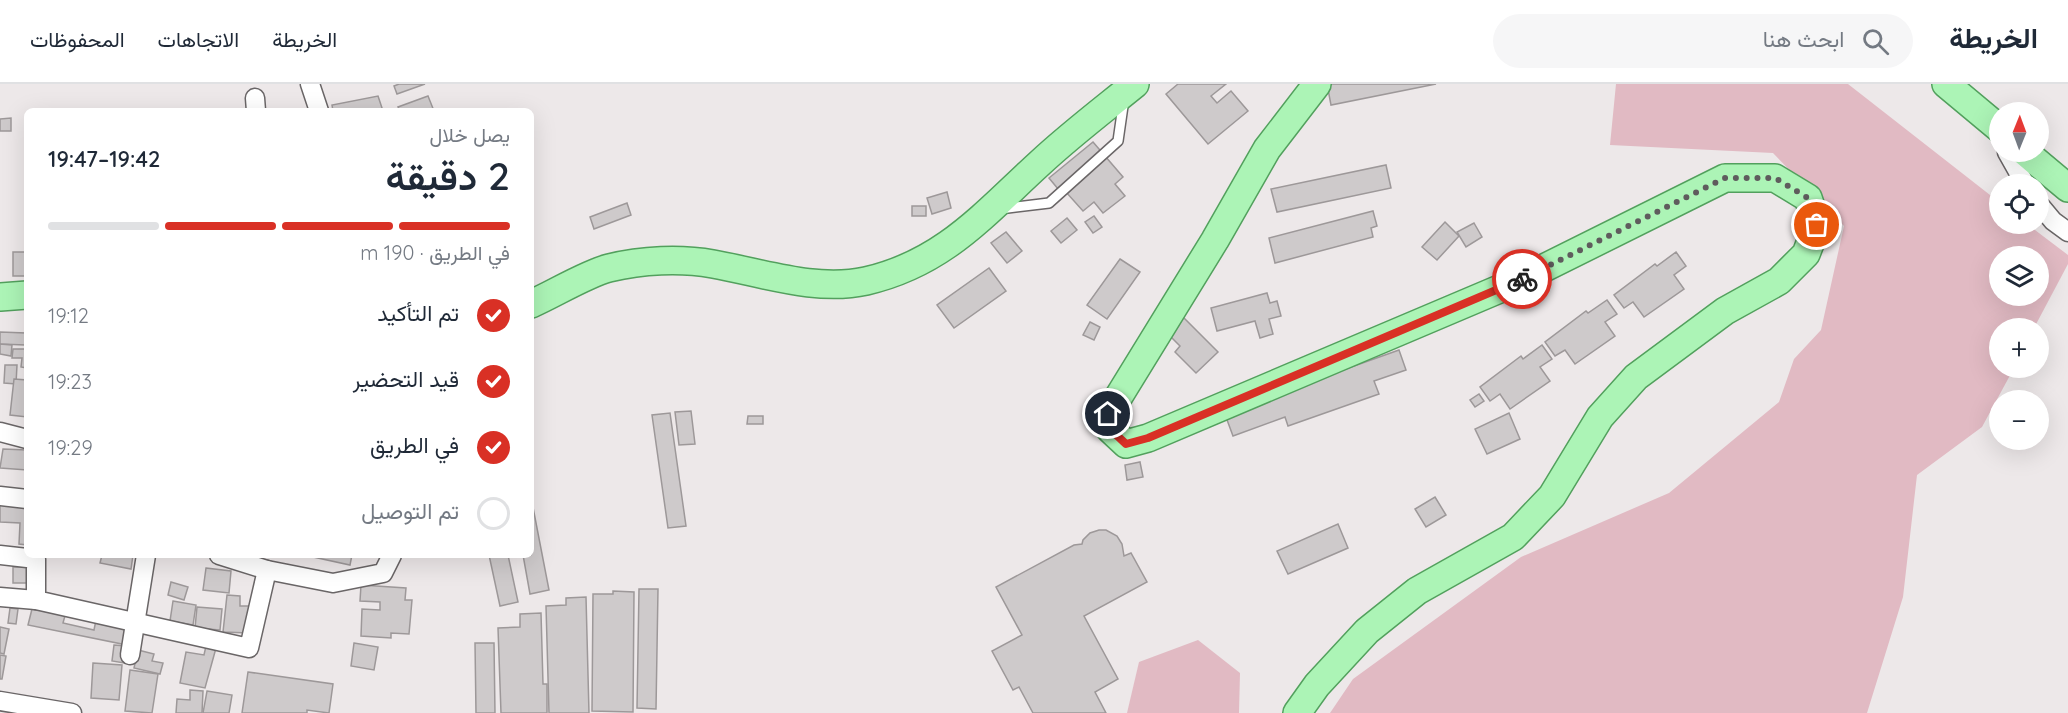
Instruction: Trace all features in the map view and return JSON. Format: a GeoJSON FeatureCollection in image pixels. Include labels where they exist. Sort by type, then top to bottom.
{"type":"FeatureCollection","features":[{"type":"Feature","properties":{"kind":"main road"},"geometry":{"type":"LineString","coordinates":[[1297,713],[1317,685],[1367,631],[1417,591],[1513,537],[1552,496],[1600,417],[1636,377],[1725,310],[1779,281],[1806,254],[1817,225],[1808,198],[1775,178],[1725,178],[1516,282],[1170,429],[1126,444],[1110,429],[1108,414],[1215,240],[1267,149],[1317,84]]}},
{"type":"Feature","properties":{"kind":"main road"},"geometry":{"type":"LineString","coordinates":[[1946,84],[1989,121]]}},
{"type":"Feature","properties":{"kind":"main road"},"geometry":{"type":"LineString","coordinates":[[534,303],[608,268],[659,261],[712,264],[785,279],[823,284],[864,281],[900,271],[930,258],[958,239],[1042,161],[1130,88]]}},
{"type":"Feature","properties":{"kind":"main road"},"geometry":{"type":"LineString","coordinates":[[2037,162],[2068,188]]}},
{"type":"Feature","properties":{"kind":"main road"},"geometry":{"type":"LineString","coordinates":[[0,297],[24,295]]}},
{"type":"Feature","properties":{"kind":"street"},"geometry":{"type":"LineString","coordinates":[[310,84],[318,108]]}},
{"type":"Feature","properties":{"kind":"street"},"geometry":{"type":"LineString","coordinates":[[2049,215],[2068,232]]}},
{"type":"Feature","properties":{"kind":"street"},"geometry":{"type":"LineString","coordinates":[[0,432],[24,438]]}},
{"type":"Feature","properties":{"kind":"street"},"geometry":{"type":"LineString","coordinates":[[0,496],[24,499]]}},
{"type":"Feature","properties":{"kind":"street"},"geometry":{"type":"LineString","coordinates":[[0,555],[24,556]]}},
{"type":"Feature","properties":{"kind":"street"},"geometry":{"type":"LineString","coordinates":[[36,600],[37,558]]}},
{"type":"Feature","properties":{"kind":"street"},"geometry":{"type":"LineString","coordinates":[[130,655],[137,623],[146,558]]}},
{"type":"Feature","properties":{"kind":"street"},"geometry":{"type":"LineString","coordinates":[[229,558],[267,570],[333,583],[383,573],[390,558]]}},
{"type":"Feature","properties":{"kind":"street"},"geometry":{"type":"LineString","coordinates":[[0,597],[36,600],[249,648],[267,570]]}},
{"type":"Feature","properties":{"kind":"street"},"geometry":{"type":"LineString","coordinates":[[0,701],[72,713]]}},
{"type":"Feature","properties":{"kind":"lane"},"geometry":{"type":"LineString","coordinates":[[989,210],[1049,203],[1118,141],[1130,88]]}},
{"type":"Feature","properties":{"kind":"shaded area"},"geometry":{"type":"Polygon","coordinates":[[[1616,84],[1848,84],[1989,194],[1989,234],[2040,234],[2068,255],[2068,264],[2049,300],[2049,246],[1989,246],[1989,306],[2046,306],[2039,318],[1989,318],[1989,378],[2009,378],[2002,390],[1989,390],[1989,414],[1982,427],[1917,475],[1903,597],[1867,713],[1330,713],[1353,679],[1521,557],[1669,493],[1779,402],[1794,359],[1821,330],[1844,226],[1773,153],[1610,145],[1616,84]]]}},
{"type":"Feature","properties":{"kind":"shaded area"},"geometry":{"type":"Polygon","coordinates":[[[1198,640],[1240,673],[1239,713],[1127,713],[1139,662],[1198,640]]]}},
{"type":"Feature","properties":{"kind":"building"},"geometry":{"type":"Polygon","coordinates":[[[425,84],[397,94],[394,86],[425,84]]]}},
{"type":"Feature","properties":{"kind":"building"},"geometry":{"type":"Polygon","coordinates":[[[1178,84],[1226,84],[1211,96],[1217,103],[1231,91],[1248,111],[1208,144],[1166,94],[1178,84]]]}},
{"type":"Feature","properties":{"kind":"building"},"geometry":{"type":"Polygon","coordinates":[[[1327,84],[1436,84],[1331,105],[1327,84]]]}},
{"type":"Feature","properties":{"kind":"building"},"geometry":{"type":"Polygon","coordinates":[[[378,96],[382,108],[332,108],[332,105],[378,96]]]}},
{"type":"Feature","properties":{"kind":"building"},"geometry":{"type":"Polygon","coordinates":[[[428,96],[433,108],[398,108],[428,96]]]}},
{"type":"Feature","properties":{"kind":"building"},"geometry":{"type":"Polygon","coordinates":[[[11,118],[11,131],[0,131],[0,119],[11,118]]]}},
{"type":"Feature","properties":{"kind":"building"},"geometry":{"type":"Polygon","coordinates":[[[1093,142],[1123,177],[1115,184],[1125,196],[1103,213],[1094,202],[1083,211],[1066,192],[1063,195],[1049,178],[1093,142]]]}},
{"type":"Feature","properties":{"kind":"building"},"geometry":{"type":"Polygon","coordinates":[[[1386,165],[1391,188],[1277,212],[1271,189],[1386,165]]]}},
{"type":"Feature","properties":{"kind":"building"},"geometry":{"type":"Polygon","coordinates":[[[947,192],[951,208],[932,214],[927,198],[947,192]]]}},
{"type":"Feature","properties":{"kind":"building"},"geometry":{"type":"Polygon","coordinates":[[[627,203],[631,215],[594,229],[590,217],[627,203]]]}},
{"type":"Feature","properties":{"kind":"building"},"geometry":{"type":"Polygon","coordinates":[[[912,206],[926,206],[926,216],[912,216],[912,206]]]}},
{"type":"Feature","properties":{"kind":"building"},"geometry":{"type":"Polygon","coordinates":[[[1373,211],[1377,226],[1371,228],[1373,237],[1275,263],[1269,238],[1373,211]]]}},
{"type":"Feature","properties":{"kind":"building"},"geometry":{"type":"Polygon","coordinates":[[[1094,216],[1102,227],[1093,233],[1085,222],[1094,216]]]}},
{"type":"Feature","properties":{"kind":"building"},"geometry":{"type":"Polygon","coordinates":[[[1067,218],[1077,230],[1061,243],[1051,231],[1067,218]]]}},
{"type":"Feature","properties":{"kind":"building"},"geometry":{"type":"Polygon","coordinates":[[[1445,222],[1459,236],[1437,260],[1422,247],[1445,222]]]}},
{"type":"Feature","properties":{"kind":"building"},"geometry":{"type":"Polygon","coordinates":[[[1474,223],[1482,237],[1466,247],[1457,232],[1474,223]]]}},
{"type":"Feature","properties":{"kind":"building"},"geometry":{"type":"Polygon","coordinates":[[[1006,232],[1022,251],[1007,263],[991,243],[1006,232]]]}},
{"type":"Feature","properties":{"kind":"building"},"geometry":{"type":"Polygon","coordinates":[[[13,252],[24,252],[24,276],[13,276],[13,252]]]}},
{"type":"Feature","properties":{"kind":"building"},"geometry":{"type":"Polygon","coordinates":[[[1676,252],[1686,266],[1674,275],[1684,289],[1644,317],[1633,302],[1624,308],[1614,295],[1655,264],[1657,266],[1676,252]]]}},
{"type":"Feature","properties":{"kind":"building"},"geometry":{"type":"Polygon","coordinates":[[[1120,259],[1140,272],[1107,319],[1087,305],[1120,259]]]}},
{"type":"Feature","properties":{"kind":"building"},"geometry":{"type":"Polygon","coordinates":[[[989,268],[1006,291],[954,328],[937,305],[989,268]]]}},
{"type":"Feature","properties":{"kind":"building"},"geometry":{"type":"Polygon","coordinates":[[[1267,293],[1270,303],[1277,301],[1281,316],[1269,319],[1273,334],[1260,338],[1255,321],[1217,331],[1211,308],[1267,293]]]}},
{"type":"Feature","properties":{"kind":"building"},"geometry":{"type":"Polygon","coordinates":[[[1607,300],[1617,314],[1605,322],[1615,336],[1575,364],[1565,350],[1555,356],[1545,342],[1586,311],[1588,313],[1607,300]]]}},
{"type":"Feature","properties":{"kind":"building"},"geometry":{"type":"Polygon","coordinates":[[[1181,315],[1218,352],[1196,373],[1175,352],[1180,346],[1165,331],[1181,315]]]}},
{"type":"Feature","properties":{"kind":"building"},"geometry":{"type":"Polygon","coordinates":[[[1090,322],[1100,327],[1094,340],[1083,335],[1090,322]]]}},
{"type":"Feature","properties":{"kind":"building"},"geometry":{"type":"Polygon","coordinates":[[[0,332],[24,333],[24,345],[0,344],[0,332]]]}},
{"type":"Feature","properties":{"kind":"building"},"geometry":{"type":"Polygon","coordinates":[[[0,344],[12,345],[11,356],[0,354],[0,344]]]}},
{"type":"Feature","properties":{"kind":"building"},"geometry":{"type":"Polygon","coordinates":[[[1542,345],[1552,359],[1540,367],[1550,381],[1510,409],[1500,394],[1490,401],[1480,387],[1521,356],[1523,359],[1542,345]]]}},
{"type":"Feature","properties":{"kind":"building"},"geometry":{"type":"Polygon","coordinates":[[[13,349],[24,349],[24,368],[21,367],[22,358],[12,358],[13,349]]]}},
{"type":"Feature","properties":{"kind":"building"},"geometry":{"type":"Polygon","coordinates":[[[1399,350],[1406,370],[1374,381],[1379,394],[1288,426],[1285,417],[1233,436],[1223,409],[1264,398],[1399,350]]]}},
{"type":"Feature","properties":{"kind":"building"},"geometry":{"type":"Polygon","coordinates":[[[5,365],[17,365],[16,384],[4,383],[5,365]]]}},
{"type":"Feature","properties":{"kind":"building"},"geometry":{"type":"Polygon","coordinates":[[[14,379],[24,380],[24,417],[10,415],[14,379]]]}},
{"type":"Feature","properties":{"kind":"building"},"geometry":{"type":"Polygon","coordinates":[[[1479,394],[1484,401],[1475,407],[1470,400],[1479,394]]]}},
{"type":"Feature","properties":{"kind":"building"},"geometry":{"type":"Polygon","coordinates":[[[691,411],[695,444],[679,445],[675,412],[691,411]]]}},
{"type":"Feature","properties":{"kind":"building"},"geometry":{"type":"Polygon","coordinates":[[[670,413],[686,526],[668,528],[652,415],[670,413]]]}},
{"type":"Feature","properties":{"kind":"building"},"geometry":{"type":"Polygon","coordinates":[[[1509,413],[1520,439],[1487,454],[1475,429],[1509,413]]]}},
{"type":"Feature","properties":{"kind":"building"},"geometry":{"type":"Polygon","coordinates":[[[748,416],[763,416],[763,424],[747,424],[748,416]]]}},
{"type":"Feature","properties":{"kind":"building"},"geometry":{"type":"Polygon","coordinates":[[[3,449],[24,450],[24,470],[0,468],[3,449]]]}},
{"type":"Feature","properties":{"kind":"building"},"geometry":{"type":"Polygon","coordinates":[[[1140,462],[1143,477],[1127,480],[1125,465],[1140,462]]]}},
{"type":"Feature","properties":{"kind":"building"},"geometry":{"type":"Polygon","coordinates":[[[1435,497],[1446,515],[1426,527],[1415,509],[1435,497]]]}},
{"type":"Feature","properties":{"kind":"building"},"geometry":{"type":"Polygon","coordinates":[[[0,503],[24,505],[24,545],[19,544],[20,523],[0,522],[0,503]]]}},
{"type":"Feature","properties":{"kind":"building"},"geometry":{"type":"Polygon","coordinates":[[[534,512],[549,590],[530,594],[524,558],[534,558],[534,512]]]}},
{"type":"Feature","properties":{"kind":"building"},"geometry":{"type":"Polygon","coordinates":[[[1338,524],[1348,548],[1288,574],[1277,551],[1338,524]]]}},
{"type":"Feature","properties":{"kind":"building"},"geometry":{"type":"Polygon","coordinates":[[[1106,530],[1117,536],[1122,544],[1124,556],[1131,553],[1147,582],[1084,616],[1118,679],[1095,692],[1106,713],[1033,713],[1019,687],[1013,690],[992,651],[1022,635],[996,587],[1074,545],[1082,544],[1090,533],[1106,530]]]}},
{"type":"Feature","properties":{"kind":"building"},"geometry":{"type":"Polygon","coordinates":[[[101,558],[133,558],[131,569],[100,563],[101,558]]]}},
{"type":"Feature","properties":{"kind":"building"},"geometry":{"type":"Polygon","coordinates":[[[318,558],[351,558],[350,565],[318,558]]]}},
{"type":"Feature","properties":{"kind":"building"},"geometry":{"type":"Polygon","coordinates":[[[490,558],[509,558],[518,602],[500,606],[490,558]]]}},
{"type":"Feature","properties":{"kind":"building"},"geometry":{"type":"Polygon","coordinates":[[[13,567],[29,567],[29,583],[13,583],[13,567]]]}},
{"type":"Feature","properties":{"kind":"building"},"geometry":{"type":"Polygon","coordinates":[[[206,568],[231,571],[229,593],[203,590],[206,568]]]}},
{"type":"Feature","properties":{"kind":"building"},"geometry":{"type":"Polygon","coordinates":[[[171,582],[188,587],[184,600],[168,595],[171,582]]]}},
{"type":"Feature","properties":{"kind":"building"},"geometry":{"type":"Polygon","coordinates":[[[361,585],[406,588],[405,600],[412,600],[409,634],[391,633],[391,638],[361,636],[362,609],[380,610],[380,602],[360,601],[361,585]]]}},
{"type":"Feature","properties":{"kind":"building"},"geometry":{"type":"Polygon","coordinates":[[[639,589],[658,589],[656,709],[637,708],[639,589]]]}},
{"type":"Feature","properties":{"kind":"building"},"geometry":{"type":"Polygon","coordinates":[[[613,591],[634,592],[633,712],[592,711],[593,594],[613,594],[613,591]]]}},
{"type":"Feature","properties":{"kind":"building"},"geometry":{"type":"Polygon","coordinates":[[[227,595],[240,596],[240,606],[251,606],[249,633],[223,632],[227,595]]]}},
{"type":"Feature","properties":{"kind":"building"},"geometry":{"type":"Polygon","coordinates":[[[586,597],[589,713],[549,713],[546,606],[566,605],[566,598],[586,597]]]}},
{"type":"Feature","properties":{"kind":"building"},"geometry":{"type":"Polygon","coordinates":[[[173,601],[196,605],[193,625],[170,621],[173,601]]]}},
{"type":"Feature","properties":{"kind":"building"},"geometry":{"type":"Polygon","coordinates":[[[33,605],[66,612],[63,623],[94,630],[96,620],[131,627],[127,645],[28,625],[33,605]]]}},
{"type":"Feature","properties":{"kind":"building"},"geometry":{"type":"Polygon","coordinates":[[[197,607],[222,609],[220,630],[195,628],[197,607]]]}},
{"type":"Feature","properties":{"kind":"building"},"geometry":{"type":"Polygon","coordinates":[[[10,608],[18,609],[16,624],[8,623],[10,608]]]}},
{"type":"Feature","properties":{"kind":"building"},"geometry":{"type":"Polygon","coordinates":[[[541,613],[543,684],[547,684],[547,713],[501,713],[498,628],[520,627],[520,614],[541,613]]]}},
{"type":"Feature","properties":{"kind":"building"},"geometry":{"type":"Polygon","coordinates":[[[0,627],[9,629],[4,654],[0,653],[0,627]]]}},
{"type":"Feature","properties":{"kind":"building"},"geometry":{"type":"Polygon","coordinates":[[[354,643],[378,647],[374,670],[351,666],[354,643]]]}},
{"type":"Feature","properties":{"kind":"building"},"geometry":{"type":"Polygon","coordinates":[[[475,643],[494,643],[495,713],[476,713],[475,643]]]}},
{"type":"Feature","properties":{"kind":"building"},"geometry":{"type":"Polygon","coordinates":[[[114,645],[126,646],[124,663],[112,661],[114,645]]]}},
{"type":"Feature","properties":{"kind":"building"},"geometry":{"type":"Polygon","coordinates":[[[206,646],[216,648],[205,688],[180,683],[186,652],[204,655],[206,646]]]}},
{"type":"Feature","properties":{"kind":"building"},"geometry":{"type":"Polygon","coordinates":[[[138,650],[154,654],[152,661],[163,663],[160,674],[134,668],[138,650]]]}},
{"type":"Feature","properties":{"kind":"building"},"geometry":{"type":"Polygon","coordinates":[[[0,655],[6,656],[2,679],[0,679],[0,655]]]}},
{"type":"Feature","properties":{"kind":"building"},"geometry":{"type":"Polygon","coordinates":[[[93,663],[122,665],[119,700],[91,698],[93,663]]]}},
{"type":"Feature","properties":{"kind":"building"},"geometry":{"type":"Polygon","coordinates":[[[130,670],[158,674],[152,713],[125,711],[130,670]]]}},
{"type":"Feature","properties":{"kind":"building"},"geometry":{"type":"Polygon","coordinates":[[[248,672],[333,684],[329,713],[307,710],[307,713],[242,713],[248,672]]]}},
{"type":"Feature","properties":{"kind":"building"},"geometry":{"type":"Polygon","coordinates":[[[190,690],[203,691],[202,713],[176,713],[177,699],[190,700],[190,690]]]}},
{"type":"Feature","properties":{"kind":"building"},"geometry":{"type":"Polygon","coordinates":[[[207,691],[232,695],[229,713],[203,713],[207,691]]]}},
{"type":"Feature","properties":{"kind":"way so far"},"geometry":{"type":"LineString","coordinates":[[1522,279],[1658,209],[1725,178],[1775,178],[1808,198],[1817,225]]}},
{"type":"Feature","properties":{"kind":"route"},"geometry":{"type":"LineString","coordinates":[[1108,414],[1110,429],[1126,444],[1148,438],[1522,279]]}}]}
